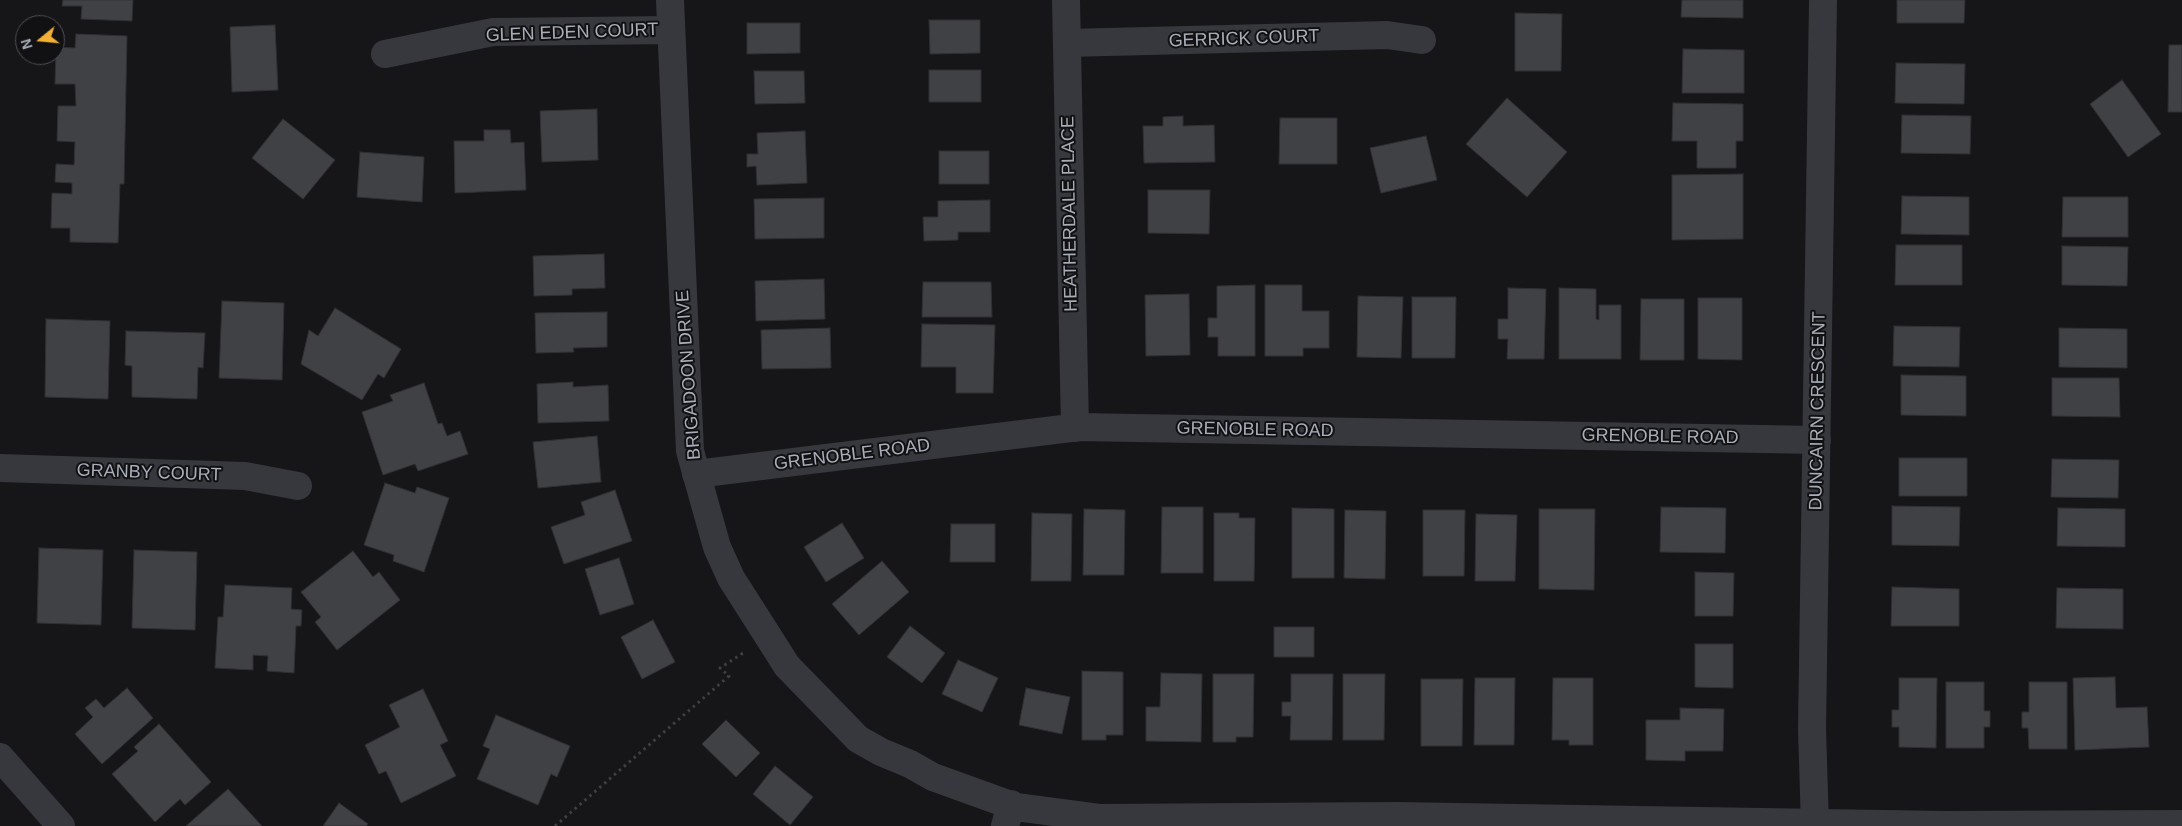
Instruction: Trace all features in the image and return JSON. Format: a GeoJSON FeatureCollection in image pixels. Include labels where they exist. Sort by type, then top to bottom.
{"type":"FeatureCollection","features":[{"type":"Feature","properties":{"kind":"street","name":"BRIGADOON DRIVE"},"geometry":{"type":"LineString","coordinates":[[670,0],[690,451],[717,547],[731,578],[787,666],[858,739],[1008,815],[1016,807],[1073,815],[1129,819],[1815,824],[2182,824]]}},
{"type":"Feature","properties":{"kind":"street","name":"HEATHERDALE PLACE"},"geometry":{"type":"LineString","coordinates":[[1066,0],[1075,428]]}},
{"type":"Feature","properties":{"kind":"street","name":"DUNCAIRN CRESCENT"},"geometry":{"type":"LineString","coordinates":[[1815,824],[1812,729],[1823,0]]}},
{"type":"Feature","properties":{"kind":"street","name":"GLEN EDEN COURT"},"geometry":{"type":"LineString","coordinates":[[385,54],[493,32],[671,30]]}},
{"type":"Feature","properties":{"kind":"street","name":"GERRICK COURT"},"geometry":{"type":"LineString","coordinates":[[1067,44],[1386,35],[1422,40]]}},
{"type":"Feature","properties":{"kind":"street","name":"GRENOBLE ROAD"},"geometry":{"type":"LineString","coordinates":[[696,474],[1075,428],[1817,440]]}},
{"type":"Feature","properties":{"kind":"street","name":"GRANBY COURT"},"geometry":{"type":"LineString","coordinates":[[0,468],[245,476],[298,486]]}},
{"type":"Feature","properties":{"kind":"street"},"geometry":{"type":"LineString","coordinates":[[0,757],[61,826]]}},
{"type":"Feature","properties":{"kind":"path"},"geometry":{"type":"LineString","coordinates":[[555,826],[728,676],[720,668],[768,636]]}},
{"type":"Feature","properties":{"kind":"building"},"geometry":{"type":"Polygon","coordinates":[[[63,0],[133,0],[132,21],[81,19],[82,6],[62,6],[63,0]]]}},
{"type":"Feature","properties":{"kind":"building"},"geometry":{"type":"Polygon","coordinates":[[[1682,0],[1743,0],[1743,18],[1681,17],[1682,0]]]}},
{"type":"Feature","properties":{"kind":"building"},"geometry":{"type":"Polygon","coordinates":[[[1897,0],[1965,0],[1964,23],[1897,23],[1897,0]]]}},
{"type":"Feature","properties":{"kind":"building"},"geometry":{"type":"Polygon","coordinates":[[[1515,13],[1562,14],[1561,71],[1515,71],[1515,13]]]}},
{"type":"Feature","properties":{"kind":"building"},"geometry":{"type":"Polygon","coordinates":[[[929,20],[980,20],[980,53],[930,54],[929,20]]]}},
{"type":"Feature","properties":{"kind":"building"},"geometry":{"type":"Polygon","coordinates":[[[747,23],[800,23],[800,53],[747,54],[747,23]]]}},
{"type":"Feature","properties":{"kind":"building"},"geometry":{"type":"Polygon","coordinates":[[[275,25],[278,90],[232,92],[230,27],[275,25]]]}},
{"type":"Feature","properties":{"kind":"building"},"geometry":{"type":"Polygon","coordinates":[[[76,34],[127,36],[124,184],[120,184],[118,243],[70,242],[70,228],[51,228],[52,193],[72,194],[72,183],[55,182],[56,164],[74,165],[75,142],[57,141],[58,106],[76,106],[75,84],[55,84],[56,65],[65,65],[65,47],[75,48],[76,34]]]}},
{"type":"Feature","properties":{"kind":"building"},"geometry":{"type":"Polygon","coordinates":[[[2169,45],[2182,45],[2182,112],[2168,112],[2169,45]]]}},
{"type":"Feature","properties":{"kind":"building"},"geometry":{"type":"Polygon","coordinates":[[[1683,49],[1744,50],[1744,93],[1682,93],[1683,49]]]}},
{"type":"Feature","properties":{"kind":"building"},"geometry":{"type":"Polygon","coordinates":[[[1896,63],[1965,64],[1964,104],[1895,103],[1896,63]]]}},
{"type":"Feature","properties":{"kind":"building"},"geometry":{"type":"Polygon","coordinates":[[[929,70],[981,70],[981,102],[929,102],[929,70]]]}},
{"type":"Feature","properties":{"kind":"building"},"geometry":{"type":"Polygon","coordinates":[[[754,71],[804,71],[805,103],[755,104],[754,71]]]}},
{"type":"Feature","properties":{"kind":"building"},"geometry":{"type":"Polygon","coordinates":[[[2122,80],[2161,134],[2128,157],[2090,104],[2122,80]]]}},
{"type":"Feature","properties":{"kind":"building"},"geometry":{"type":"Polygon","coordinates":[[[1507,98],[1567,152],[1527,197],[1466,144],[1507,98]]]}},
{"type":"Feature","properties":{"kind":"building"},"geometry":{"type":"Polygon","coordinates":[[[1673,103],[1743,104],[1743,141],[1736,141],[1736,168],[1697,168],[1697,141],[1672,141],[1673,103]]]}},
{"type":"Feature","properties":{"kind":"building"},"geometry":{"type":"Polygon","coordinates":[[[597,109],[598,160],[542,162],[540,111],[597,109]]]}},
{"type":"Feature","properties":{"kind":"building"},"geometry":{"type":"Polygon","coordinates":[[[1902,115],[1971,116],[1970,154],[1901,153],[1902,115]]]}},
{"type":"Feature","properties":{"kind":"building"},"geometry":{"type":"Polygon","coordinates":[[[1183,116],[1183,126],[1214,125],[1215,162],[1144,163],[1143,126],[1163,126],[1163,117],[1183,116]]]}},
{"type":"Feature","properties":{"kind":"building"},"geometry":{"type":"Polygon","coordinates":[[[1280,118],[1337,118],[1337,164],[1279,164],[1280,118]]]}},
{"type":"Feature","properties":{"kind":"building"},"geometry":{"type":"Polygon","coordinates":[[[283,119],[335,160],[303,199],[252,158],[283,119]]]}},
{"type":"Feature","properties":{"kind":"building"},"geometry":{"type":"Polygon","coordinates":[[[484,130],[510,130],[511,143],[524,142],[526,190],[455,193],[454,141],[484,141],[484,130]]]}},
{"type":"Feature","properties":{"kind":"building"},"geometry":{"type":"Polygon","coordinates":[[[805,131],[807,183],[757,185],[756,166],[747,167],[747,154],[758,154],[757,133],[805,131]]]}},
{"type":"Feature","properties":{"kind":"building"},"geometry":{"type":"Polygon","coordinates":[[[1426,136],[1437,180],[1381,193],[1370,148],[1426,136]]]}},
{"type":"Feature","properties":{"kind":"building"},"geometry":{"type":"Polygon","coordinates":[[[939,151],[989,151],[989,184],[939,184],[939,151]]]}},
{"type":"Feature","properties":{"kind":"building"},"geometry":{"type":"Polygon","coordinates":[[[360,152],[424,157],[422,202],[357,197],[360,152]]]}},
{"type":"Feature","properties":{"kind":"building"},"geometry":{"type":"Polygon","coordinates":[[[1743,174],[1743,239],[1672,240],[1672,175],[1743,174]]]}},
{"type":"Feature","properties":{"kind":"building"},"geometry":{"type":"Polygon","coordinates":[[[1148,190],[1210,190],[1209,234],[1148,233],[1148,190]]]}},
{"type":"Feature","properties":{"kind":"building"},"geometry":{"type":"Polygon","coordinates":[[[1902,196],[1969,197],[1969,235],[1901,234],[1902,196]]]}},
{"type":"Feature","properties":{"kind":"building"},"geometry":{"type":"Polygon","coordinates":[[[2063,197],[2128,197],[2128,237],[2062,237],[2063,197]]]}},
{"type":"Feature","properties":{"kind":"building"},"geometry":{"type":"Polygon","coordinates":[[[824,198],[824,238],[755,239],[754,199],[824,198]]]}},
{"type":"Feature","properties":{"kind":"building"},"geometry":{"type":"Polygon","coordinates":[[[990,200],[990,232],[958,232],[958,240],[924,241],[923,217],[938,217],[938,201],[990,200]]]}},
{"type":"Feature","properties":{"kind":"building"},"geometry":{"type":"Polygon","coordinates":[[[1896,245],[1962,245],[1962,285],[1895,285],[1896,245]]]}},
{"type":"Feature","properties":{"kind":"building"},"geometry":{"type":"Polygon","coordinates":[[[2062,246],[2128,247],[2127,286],[2062,285],[2062,246]]]}},
{"type":"Feature","properties":{"kind":"building"},"geometry":{"type":"Polygon","coordinates":[[[604,254],[605,288],[572,289],[572,295],[534,296],[533,256],[604,254]]]}},
{"type":"Feature","properties":{"kind":"building"},"geometry":{"type":"Polygon","coordinates":[[[824,279],[825,319],[756,321],[755,281],[824,279]]]}},
{"type":"Feature","properties":{"kind":"building"},"geometry":{"type":"Polygon","coordinates":[[[923,282],[991,282],[992,317],[922,317],[923,282]]]}},
{"type":"Feature","properties":{"kind":"building"},"geometry":{"type":"Polygon","coordinates":[[[1255,285],[1255,356],[1218,356],[1218,337],[1208,337],[1208,318],[1217,318],[1217,286],[1255,285]]]}},
{"type":"Feature","properties":{"kind":"building"},"geometry":{"type":"Polygon","coordinates":[[[1265,285],[1302,285],[1302,311],[1329,311],[1329,348],[1303,348],[1303,356],[1265,356],[1265,285]]]}},
{"type":"Feature","properties":{"kind":"building"},"geometry":{"type":"Polygon","coordinates":[[[1508,288],[1546,289],[1544,359],[1507,359],[1508,339],[1498,339],[1498,319],[1508,319],[1508,288]]]}},
{"type":"Feature","properties":{"kind":"building"},"geometry":{"type":"Polygon","coordinates":[[[1559,288],[1596,289],[1596,319],[1599,320],[1599,305],[1621,305],[1621,359],[1559,359],[1559,288]]]}},
{"type":"Feature","properties":{"kind":"building"},"geometry":{"type":"Polygon","coordinates":[[[1189,294],[1190,355],[1146,356],[1145,295],[1189,294]]]}},
{"type":"Feature","properties":{"kind":"building"},"geometry":{"type":"Polygon","coordinates":[[[1358,296],[1403,297],[1401,358],[1357,357],[1358,296]]]}},
{"type":"Feature","properties":{"kind":"building"},"geometry":{"type":"Polygon","coordinates":[[[1412,297],[1456,297],[1455,358],[1412,358],[1412,297]]]}},
{"type":"Feature","properties":{"kind":"building"},"geometry":{"type":"Polygon","coordinates":[[[1698,298],[1742,298],[1742,360],[1698,359],[1698,298]]]}},
{"type":"Feature","properties":{"kind":"building"},"geometry":{"type":"Polygon","coordinates":[[[1641,299],[1684,299],[1684,360],[1640,360],[1641,299]]]}},
{"type":"Feature","properties":{"kind":"building"},"geometry":{"type":"Polygon","coordinates":[[[222,301],[284,303],[282,380],[219,378],[222,301]]]}},
{"type":"Feature","properties":{"kind":"building"},"geometry":{"type":"Polygon","coordinates":[[[335,308],[401,349],[384,378],[378,374],[362,400],[301,364],[309,330],[318,336],[335,308]]]}},
{"type":"Feature","properties":{"kind":"building"},"geometry":{"type":"Polygon","coordinates":[[[607,312],[607,347],[573,348],[574,352],[536,353],[535,313],[607,312]]]}},
{"type":"Feature","properties":{"kind":"building"},"geometry":{"type":"Polygon","coordinates":[[[46,319],[110,321],[108,399],[45,397],[46,319]]]}},
{"type":"Feature","properties":{"kind":"building"},"geometry":{"type":"Polygon","coordinates":[[[922,324],[995,325],[993,393],[956,393],[956,367],[921,367],[922,324]]]}},
{"type":"Feature","properties":{"kind":"building"},"geometry":{"type":"Polygon","coordinates":[[[1894,326],[1960,327],[1959,367],[1893,366],[1894,326]]]}},
{"type":"Feature","properties":{"kind":"building"},"geometry":{"type":"Polygon","coordinates":[[[830,328],[831,368],[762,369],[761,330],[830,328]]]}},
{"type":"Feature","properties":{"kind":"building"},"geometry":{"type":"Polygon","coordinates":[[[2059,328],[2127,329],[2127,368],[2059,367],[2059,328]]]}},
{"type":"Feature","properties":{"kind":"building"},"geometry":{"type":"Polygon","coordinates":[[[126,331],[205,333],[203,368],[198,367],[197,399],[132,397],[132,366],[125,365],[126,331]]]}},
{"type":"Feature","properties":{"kind":"building"},"geometry":{"type":"Polygon","coordinates":[[[1901,375],[1966,376],[1966,416],[1901,415],[1901,375]]]}},
{"type":"Feature","properties":{"kind":"building"},"geometry":{"type":"Polygon","coordinates":[[[2052,378],[2119,378],[2120,417],[2052,416],[2052,378]]]}},
{"type":"Feature","properties":{"kind":"building"},"geometry":{"type":"Polygon","coordinates":[[[573,382],[573,387],[608,385],[609,421],[538,423],[537,384],[573,382]]]}},
{"type":"Feature","properties":{"kind":"building"},"geometry":{"type":"Polygon","coordinates":[[[424,383],[438,424],[442,423],[447,436],[460,431],[468,454],[418,471],[415,464],[383,475],[362,412],[393,401],[390,395],[424,383]]]}},
{"type":"Feature","properties":{"kind":"building"},"geometry":{"type":"Polygon","coordinates":[[[597,436],[601,482],[538,488],[533,442],[597,436]]]}},
{"type":"Feature","properties":{"kind":"building"},"geometry":{"type":"Polygon","coordinates":[[[1899,458],[1967,458],[1967,496],[1899,496],[1899,458]]]}},
{"type":"Feature","properties":{"kind":"building"},"geometry":{"type":"Polygon","coordinates":[[[2052,459],[2119,460],[2118,498],[2051,497],[2052,459]]]}},
{"type":"Feature","properties":{"kind":"building"},"geometry":{"type":"Polygon","coordinates":[[[385,483],[415,493],[417,487],[449,498],[424,572],[393,561],[394,555],[364,545],[385,483]]]}},
{"type":"Feature","properties":{"kind":"building"},"geometry":{"type":"Polygon","coordinates":[[[615,490],[632,541],[564,564],[551,527],[585,515],[581,502],[615,490]]]}},
{"type":"Feature","properties":{"kind":"building"},"geometry":{"type":"Polygon","coordinates":[[[1892,506],[1960,507],[1959,546],[1892,545],[1892,506]]]}},
{"type":"Feature","properties":{"kind":"building"},"geometry":{"type":"Polygon","coordinates":[[[1162,507],[1203,507],[1203,573],[1161,573],[1162,507]]]}},
{"type":"Feature","properties":{"kind":"building"},"geometry":{"type":"Polygon","coordinates":[[[1661,507],[1726,508],[1725,553],[1660,552],[1661,507]]]}},
{"type":"Feature","properties":{"kind":"building"},"geometry":{"type":"Polygon","coordinates":[[[1292,508],[1334,509],[1334,578],[1292,578],[1292,508]]]}},
{"type":"Feature","properties":{"kind":"building"},"geometry":{"type":"Polygon","coordinates":[[[2058,508],[2125,509],[2125,547],[2057,546],[2058,508]]]}},
{"type":"Feature","properties":{"kind":"building"},"geometry":{"type":"Polygon","coordinates":[[[1084,509],[1125,510],[1124,575],[1083,575],[1084,509]]]}},
{"type":"Feature","properties":{"kind":"building"},"geometry":{"type":"Polygon","coordinates":[[[1539,509],[1595,509],[1594,590],[1539,589],[1539,509]]]}},
{"type":"Feature","properties":{"kind":"building"},"geometry":{"type":"Polygon","coordinates":[[[1345,510],[1386,511],[1385,579],[1344,578],[1345,510]]]}},
{"type":"Feature","properties":{"kind":"building"},"geometry":{"type":"Polygon","coordinates":[[[1423,510],[1465,510],[1464,576],[1423,576],[1423,510]]]}},
{"type":"Feature","properties":{"kind":"building"},"geometry":{"type":"Polygon","coordinates":[[[1032,513],[1072,514],[1071,581],[1031,581],[1032,513]]]}},
{"type":"Feature","properties":{"kind":"building"},"geometry":{"type":"Polygon","coordinates":[[[1214,513],[1239,513],[1239,518],[1255,518],[1254,581],[1214,581],[1214,513]]]}},
{"type":"Feature","properties":{"kind":"building"},"geometry":{"type":"Polygon","coordinates":[[[1476,514],[1517,515],[1515,581],[1475,581],[1476,514]]]}},
{"type":"Feature","properties":{"kind":"building"},"geometry":{"type":"Polygon","coordinates":[[[842,523],[864,558],[826,582],[804,547],[842,523]]]}},
{"type":"Feature","properties":{"kind":"building"},"geometry":{"type":"Polygon","coordinates":[[[951,524],[995,524],[995,562],[950,562],[951,524]]]}},
{"type":"Feature","properties":{"kind":"building"},"geometry":{"type":"Polygon","coordinates":[[[39,548],[103,550],[101,625],[37,623],[39,548]]]}},
{"type":"Feature","properties":{"kind":"building"},"geometry":{"type":"Polygon","coordinates":[[[134,550],[197,552],[195,630],[132,628],[134,550]]]}},
{"type":"Feature","properties":{"kind":"building"},"geometry":{"type":"Polygon","coordinates":[[[353,551],[373,577],[379,572],[400,600],[337,650],[315,622],[321,617],[301,592],[353,551]]]}},
{"type":"Feature","properties":{"kind":"building"},"geometry":{"type":"Polygon","coordinates":[[[619,558],[634,604],[600,615],[585,569],[619,558]]]}},
{"type":"Feature","properties":{"kind":"building"},"geometry":{"type":"Polygon","coordinates":[[[882,561],[909,592],[859,635],[832,604],[882,561]]]}},
{"type":"Feature","properties":{"kind":"building"},"geometry":{"type":"Polygon","coordinates":[[[1695,572],[1734,573],[1733,616],[1695,616],[1695,572]]]}},
{"type":"Feature","properties":{"kind":"building"},"geometry":{"type":"Polygon","coordinates":[[[225,585],[292,588],[291,609],[302,610],[301,626],[296,626],[294,673],[267,671],[268,656],[253,655],[253,670],[215,668],[218,617],[223,617],[225,585]]]}},
{"type":"Feature","properties":{"kind":"building"},"geometry":{"type":"Polygon","coordinates":[[[1892,587],[1959,589],[1959,626],[1891,626],[1892,587]]]}},
{"type":"Feature","properties":{"kind":"building"},"geometry":{"type":"Polygon","coordinates":[[[2057,588],[2123,589],[2123,629],[2056,628],[2057,588]]]}},
{"type":"Feature","properties":{"kind":"building"},"geometry":{"type":"Polygon","coordinates":[[[653,620],[675,662],[642,679],[621,637],[653,620]]]}},
{"type":"Feature","properties":{"kind":"building"},"geometry":{"type":"Polygon","coordinates":[[[910,626],[945,653],[922,683],[887,657],[910,626]]]}},
{"type":"Feature","properties":{"kind":"building"},"geometry":{"type":"Polygon","coordinates":[[[1274,627],[1314,627],[1314,657],[1274,657],[1274,627]]]}},
{"type":"Feature","properties":{"kind":"building"},"geometry":{"type":"Polygon","coordinates":[[[1695,644],[1733,644],[1733,688],[1695,687],[1695,644]]]}},
{"type":"Feature","properties":{"kind":"building"},"geometry":{"type":"Polygon","coordinates":[[[958,660],[998,678],[982,712],[942,694],[958,660]]]}},
{"type":"Feature","properties":{"kind":"building"},"geometry":{"type":"Polygon","coordinates":[[[1082,671],[1123,672],[1123,735],[1106,735],[1106,740],[1082,740],[1082,671]]]}},
{"type":"Feature","properties":{"kind":"building"},"geometry":{"type":"Polygon","coordinates":[[[1161,673],[1202,674],[1201,742],[1146,741],[1146,707],[1160,707],[1161,673]]]}},
{"type":"Feature","properties":{"kind":"building"},"geometry":{"type":"Polygon","coordinates":[[[1213,674],[1254,674],[1253,737],[1236,737],[1236,742],[1213,742],[1213,674]]]}},
{"type":"Feature","properties":{"kind":"building"},"geometry":{"type":"Polygon","coordinates":[[[1291,674],[1333,674],[1332,740],[1290,740],[1291,716],[1282,716],[1282,702],[1291,702],[1291,674]]]}},
{"type":"Feature","properties":{"kind":"building"},"geometry":{"type":"Polygon","coordinates":[[[1343,674],[1385,674],[1384,740],[1343,740],[1343,674]]]}},
{"type":"Feature","properties":{"kind":"building"},"geometry":{"type":"Polygon","coordinates":[[[2115,677],[2116,708],[2147,707],[2149,747],[2075,750],[2073,678],[2115,677]]]}},
{"type":"Feature","properties":{"kind":"building"},"geometry":{"type":"Polygon","coordinates":[[[1475,678],[1515,678],[1514,745],[1474,745],[1475,678]]]}},
{"type":"Feature","properties":{"kind":"building"},"geometry":{"type":"Polygon","coordinates":[[[1553,678],[1593,678],[1593,745],[1569,745],[1569,740],[1552,740],[1553,678]]]}},
{"type":"Feature","properties":{"kind":"building"},"geometry":{"type":"Polygon","coordinates":[[[1899,678],[1937,678],[1936,748],[1899,747],[1899,727],[1892,727],[1892,710],[1899,710],[1899,678]]]}},
{"type":"Feature","properties":{"kind":"building"},"geometry":{"type":"Polygon","coordinates":[[[1421,679],[1463,679],[1462,746],[1421,746],[1421,679]]]}},
{"type":"Feature","properties":{"kind":"building"},"geometry":{"type":"Polygon","coordinates":[[[1946,682],[1984,682],[1984,711],[1990,711],[1990,727],[1984,727],[1984,748],[1946,748],[1946,682]]]}},
{"type":"Feature","properties":{"kind":"building"},"geometry":{"type":"Polygon","coordinates":[[[2029,682],[2067,682],[2067,749],[2029,749],[2028,728],[2022,728],[2022,712],[2029,712],[2029,682]]]}},
{"type":"Feature","properties":{"kind":"building"},"geometry":{"type":"Polygon","coordinates":[[[127,688],[153,718],[102,764],[75,734],[93,717],[85,708],[96,699],[104,708],[127,688]]]}},
{"type":"Feature","properties":{"kind":"building"},"geometry":{"type":"Polygon","coordinates":[[[1026,688],[1070,697],[1062,734],[1019,725],[1026,688]]]}},
{"type":"Feature","properties":{"kind":"building"},"geometry":{"type":"Polygon","coordinates":[[[423,689],[448,741],[440,745],[456,776],[401,803],[386,771],[379,774],[365,745],[400,727],[389,705],[423,689]]]}},
{"type":"Feature","properties":{"kind":"building"},"geometry":{"type":"Polygon","coordinates":[[[1680,708],[1724,709],[1723,751],[1685,751],[1685,761],[1646,760],[1646,720],[1680,720],[1680,708]]]}},
{"type":"Feature","properties":{"kind":"building"},"geometry":{"type":"Polygon","coordinates":[[[496,715],[570,746],[557,777],[551,774],[538,805],[477,779],[490,749],[483,746],[496,715]]]}},
{"type":"Feature","properties":{"kind":"building"},"geometry":{"type":"Polygon","coordinates":[[[726,720],[760,753],[736,777],[702,744],[726,720]]]}},
{"type":"Feature","properties":{"kind":"building"},"geometry":{"type":"Polygon","coordinates":[[[159,724],[211,782],[185,805],[180,799],[155,822],[112,774],[138,751],[134,747],[159,724]]]}},
{"type":"Feature","properties":{"kind":"building"},"geometry":{"type":"Polygon","coordinates":[[[775,766],[813,797],[790,825],[753,794],[775,766]]]}},
{"type":"Feature","properties":{"kind":"building"},"geometry":{"type":"Polygon","coordinates":[[[228,789],[262,826],[186,826],[228,789]]]}},
{"type":"Feature","properties":{"kind":"building"},"geometry":{"type":"Polygon","coordinates":[[[339,803],[368,824],[366,826],[323,826],[339,803]]]}}]}
